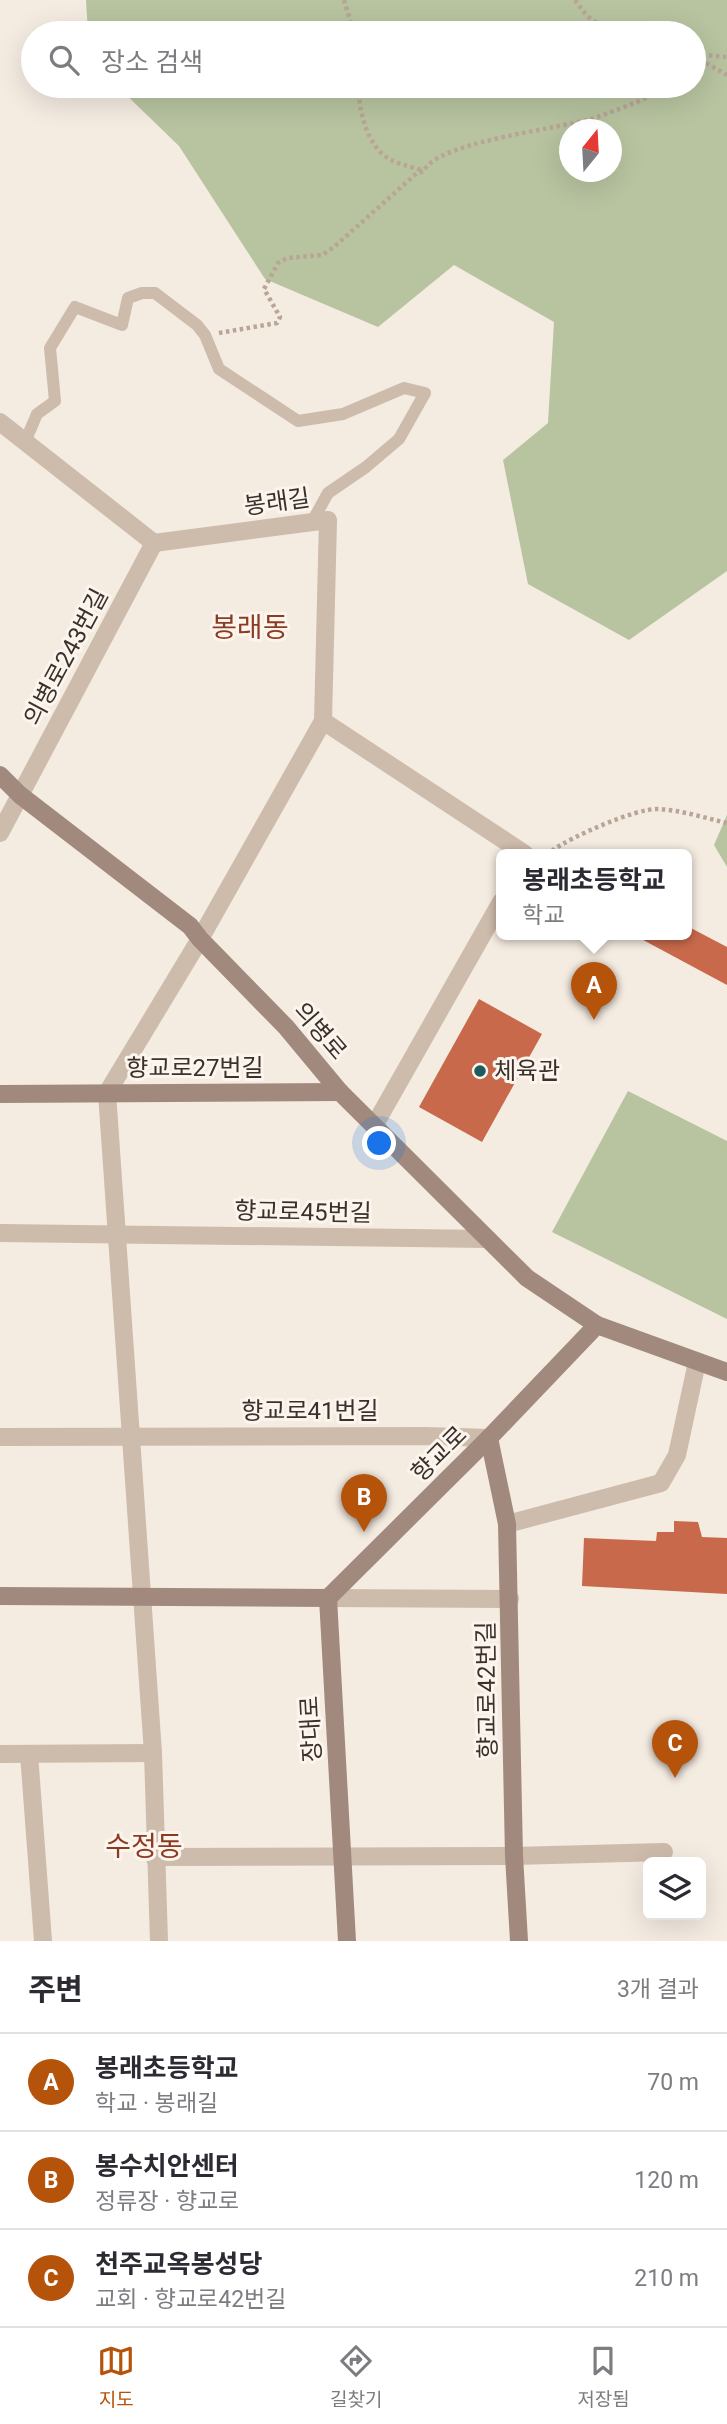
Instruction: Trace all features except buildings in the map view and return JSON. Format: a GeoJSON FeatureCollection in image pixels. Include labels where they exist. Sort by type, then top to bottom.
{"type":"FeatureCollection","features":[{"type":"Feature","properties":{"kind":"street"},"geometry":{"type":"LineString","coordinates":[[0,422],[154,543]]}},
{"type":"Feature","properties":{"kind":"street","name":"봉래길"},"geometry":{"type":"LineString","coordinates":[[154,543],[328,520],[323,721]]}},
{"type":"Feature","properties":{"kind":"street","name":"의병로243번길"},"geometry":{"type":"LineString","coordinates":[[0,833],[154,543]]}},
{"type":"Feature","properties":{"kind":"street"},"geometry":{"type":"LineString","coordinates":[[0,1094],[107,1093],[200,939],[323,721],[517,849]]}},
{"type":"Feature","properties":{"kind":"street","name":"의병로"},"geometry":{"type":"LineString","coordinates":[[0,775],[20,795],[190,926],[286,1027],[340,1092],[488,1240],[527,1278],[597,1325]]}},
{"type":"Feature","properties":{"kind":"street"},"geometry":{"type":"LineString","coordinates":[[374,1126],[496,911]]}},
{"type":"Feature","properties":{"kind":"street","name":"향교로27번길"},"geometry":{"type":"LineString","coordinates":[[159,1941],[154,1857],[153,1753],[107,1093],[340,1092]]}},
{"type":"Feature","properties":{"kind":"street"},"geometry":{"type":"LineString","coordinates":[[0,1233],[117,1234]]}},
{"type":"Feature","properties":{"kind":"street","name":"향교로45번길"},"geometry":{"type":"LineString","coordinates":[[117,1234],[488,1240]]}},
{"type":"Feature","properties":{"kind":"street"},"geometry":{"type":"LineString","coordinates":[[597,1325],[727,1372]]}},
{"type":"Feature","properties":{"kind":"street","name":"향교로"},"geometry":{"type":"LineString","coordinates":[[328,1598],[489,1438],[597,1325]]}},
{"type":"Feature","properties":{"kind":"street"},"geometry":{"type":"LineString","coordinates":[[507,1524],[661,1483],[677,1455],[697,1362]]}},
{"type":"Feature","properties":{"kind":"street"},"geometry":{"type":"LineString","coordinates":[[0,1437],[130,1436]]}},
{"type":"Feature","properties":{"kind":"street","name":"향교로41번길"},"geometry":{"type":"LineString","coordinates":[[130,1436],[489,1438]]}},
{"type":"Feature","properties":{"kind":"street","name":"향교로42번길"},"geometry":{"type":"LineString","coordinates":[[489,1438],[507,1524],[514,1856],[519,1941]]}},
{"type":"Feature","properties":{"kind":"street"},"geometry":{"type":"LineString","coordinates":[[0,1596],[510,1599]]}},
{"type":"Feature","properties":{"kind":"street","name":"장대로"},"geometry":{"type":"LineString","coordinates":[[328,1598],[347,1941]]}},
{"type":"Feature","properties":{"kind":"street"},"geometry":{"type":"LineString","coordinates":[[0,1755],[153,1753]]}},
{"type":"Feature","properties":{"kind":"street"},"geometry":{"type":"LineString","coordinates":[[30,1754],[43,1941]]}},
{"type":"Feature","properties":{"kind":"street"},"geometry":{"type":"LineString","coordinates":[[154,1857],[514,1856],[664,1852]]}},
{"type":"Feature","properties":{"kind":"lane"},"geometry":{"type":"LineString","coordinates":[[25,442],[37,414],[55,401],[50,348],[75,307],[122,325],[128,298],[142,293],[155,293],[197,325],[205,335],[219,369],[298,421],[343,414],[404,387],[425,393],[399,439],[366,467],[328,493],[312,522]]}},
{"type":"Feature","properties":{"kind":"path"},"geometry":{"type":"LineString","coordinates":[[344,0],[350,21]]}},
{"type":"Feature","properties":{"kind":"path"},"geometry":{"type":"LineString","coordinates":[[575,0],[594,21]]}},
{"type":"Feature","properties":{"kind":"path"},"geometry":{"type":"LineString","coordinates":[[706,56],[727,57]]}},
{"type":"Feature","properties":{"kind":"path"},"geometry":{"type":"LineString","coordinates":[[706,62],[727,75]]}},
{"type":"Feature","properties":{"kind":"path"},"geometry":{"type":"LineString","coordinates":[[359,98],[370,139],[389,159],[424,171]]}},
{"type":"Feature","properties":{"kind":"path"},"geometry":{"type":"LineString","coordinates":[[205,335],[277,323],[280,317],[264,289],[278,263],[287,258],[322,255],[416,173],[424,171],[428,163],[448,152],[588,120],[642,98]]}},
{"type":"Feature","properties":{"kind":"path"},"geometry":{"type":"LineString","coordinates":[[555,849],[603,826],[648,809],[671,810],[727,824]]}},
{"type":"Feature","properties":{"kind":"green space"},"geometry":{"type":"Polygon","coordinates":[[[86,0],[727,0],[727,571],[629,640],[528,584],[503,460],[548,423],[554,322],[454,265],[378,327],[265,279],[179,146],[129,98],[706,98],[706,21],[87,21],[86,0]]]}},
{"type":"Feature","properties":{"kind":"green space"},"geometry":{"type":"Polygon","coordinates":[[[727,815],[727,867],[714,845],[727,815]]]}},
{"type":"Feature","properties":{"kind":"green space"},"geometry":{"type":"Polygon","coordinates":[[[628,1091],[727,1141],[727,1319],[552,1232],[628,1091]]]}},
{"type":"Feature","properties":{"kind":"place","name":"봉래초등학교"},"geometry":{"type":"Point","coordinates":[594,1020]}},
{"type":"Feature","properties":{"kind":"place","name":"체육관"},"geometry":{"type":"Point","coordinates":[480,1071]}},
{"type":"Feature","properties":{"kind":"place","name":"봉수치안센터"},"geometry":{"type":"Point","coordinates":[364,1532]}},
{"type":"Feature","properties":{"kind":"place","name":"천주교옥봉성당"},"geometry":{"type":"Point","coordinates":[675,1778]}},
{"type":"Feature","properties":{"kind":"district","name":"봉래동"},"geometry":{"type":"Point","coordinates":[250,627]}},
{"type":"Feature","properties":{"kind":"district","name":"수정동"},"geometry":{"type":"Point","coordinates":[144,1846]}}]}
